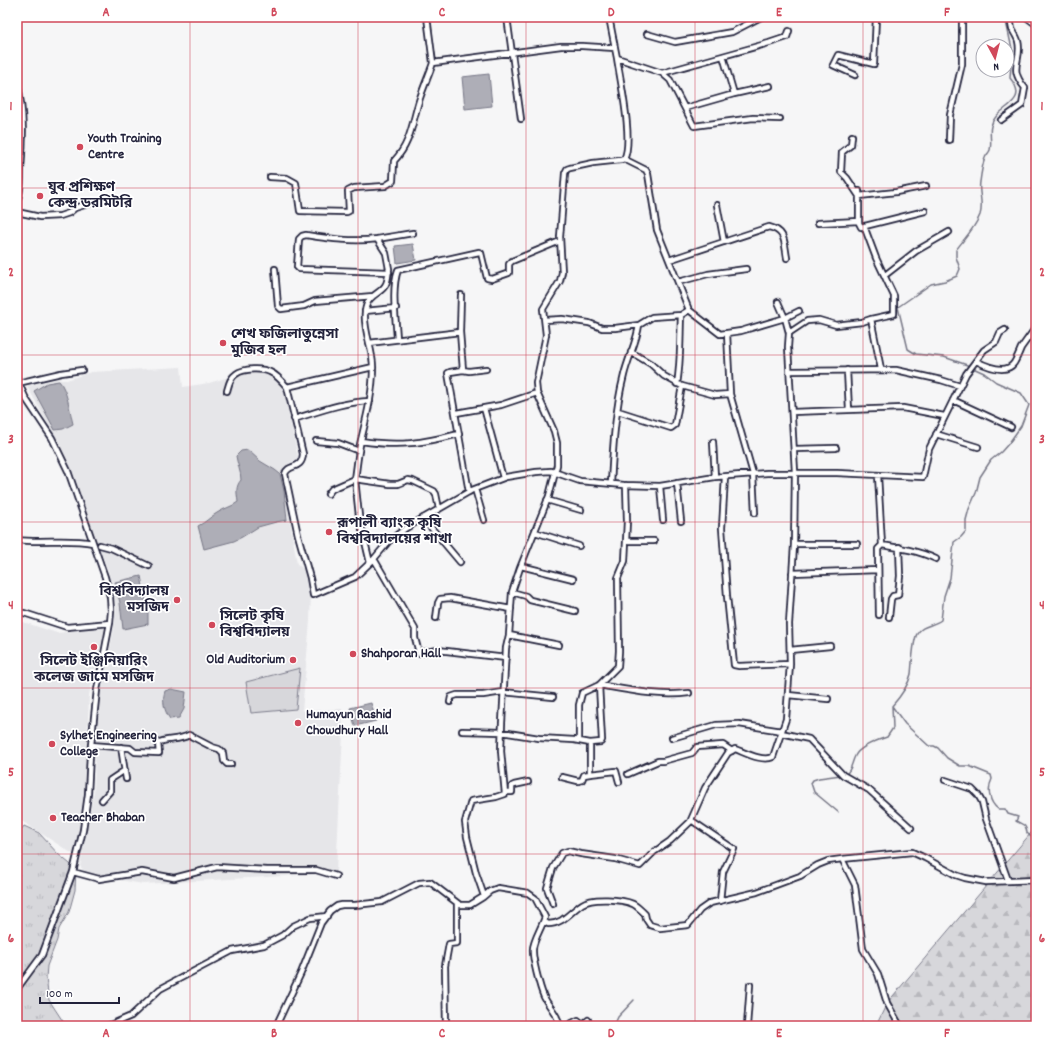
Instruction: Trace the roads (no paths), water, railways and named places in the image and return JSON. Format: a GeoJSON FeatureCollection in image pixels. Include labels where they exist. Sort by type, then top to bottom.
{"type":"FeatureCollection","features":[{"type":"Feature","properties":{"kind":"main road"},"geometry":{"type":"LineString","coordinates":[[1028,17],[1036,23]]}},
{"type":"Feature","properties":{"kind":"street"},"geometry":{"type":"LineString","coordinates":[[270,177],[287,178],[296,183],[300,211],[347,212],[349,211],[348,191],[354,188],[385,186],[393,181],[394,161],[399,156],[411,134],[420,99],[434,63],[427,17]]}},
{"type":"Feature","properties":{"kind":"street"},"geometry":{"type":"LineString","coordinates":[[507,17],[522,119]]}},
{"type":"Feature","properties":{"kind":"street"},"geometry":{"type":"LineString","coordinates":[[609,17],[617,58],[627,127],[627,142],[624,159]]}},
{"type":"Feature","properties":{"kind":"street"},"geometry":{"type":"LineString","coordinates":[[647,34],[675,42],[732,32],[761,17]]}},
{"type":"Feature","properties":{"kind":"street"},"geometry":{"type":"LineString","coordinates":[[855,75],[833,65],[838,55],[874,64],[876,17]]}},
{"type":"Feature","properties":{"kind":"street"},"geometry":{"type":"LineString","coordinates":[[949,140],[950,114],[962,64],[962,17]]}},
{"type":"Feature","properties":{"kind":"street"},"geometry":{"type":"LineString","coordinates":[[1001,120],[1022,105],[1025,88],[1017,79],[1016,70],[1018,40],[1012,27],[1010,17]]}},
{"type":"Feature","properties":{"kind":"street"},"geometry":{"type":"LineString","coordinates":[[662,73],[781,39],[787,37],[789,31]]}},
{"type":"Feature","properties":{"kind":"street"},"geometry":{"type":"LineString","coordinates":[[434,63],[560,46],[615,48]]}},
{"type":"Feature","properties":{"kind":"street"},"geometry":{"type":"LineString","coordinates":[[723,56],[734,94]]}},
{"type":"Feature","properties":{"kind":"street"},"geometry":{"type":"LineString","coordinates":[[617,58],[662,73],[670,80],[694,126],[753,118],[780,119]]}},
{"type":"Feature","properties":{"kind":"street"},"geometry":{"type":"LineString","coordinates":[[17,84],[20,94],[23,136],[20,184],[17,201]]}},
{"type":"Feature","properties":{"kind":"street"},"geometry":{"type":"LineString","coordinates":[[685,108],[734,94],[770,86]]}},
{"type":"Feature","properties":{"kind":"street"},"geometry":{"type":"LineString","coordinates":[[852,136],[851,145],[842,152],[841,172],[859,196]]}},
{"type":"Feature","properties":{"kind":"street"},"geometry":{"type":"LineString","coordinates":[[505,792],[502,751],[503,692],[512,592],[547,500],[556,473],[558,456],[557,443],[536,383],[546,335],[544,309],[560,281],[562,272],[560,241],[565,173],[567,169],[593,163],[624,159],[646,170],[648,174],[657,230],[688,310],[720,334],[741,331],[785,318],[799,311]]}},
{"type":"Feature","properties":{"kind":"street"},"geometry":{"type":"LineString","coordinates":[[859,196],[896,192],[926,186]]}},
{"type":"Feature","properties":{"kind":"street"},"geometry":{"type":"LineString","coordinates":[[859,191],[859,221],[861,227],[925,211]]}},
{"type":"Feature","properties":{"kind":"street"},"geometry":{"type":"LineString","coordinates":[[17,212],[25,215],[40,217],[60,216],[69,213],[75,208],[94,202]]}},
{"type":"Feature","properties":{"kind":"street"},"geometry":{"type":"LineString","coordinates":[[717,205],[724,242]]}},
{"type":"Feature","properties":{"kind":"street"},"geometry":{"type":"LineString","coordinates":[[818,223],[859,221]]}},
{"type":"Feature","properties":{"kind":"street"},"geometry":{"type":"LineString","coordinates":[[789,334],[807,321],[819,320],[836,324],[862,322],[894,314],[894,296],[876,258],[864,226]]}},
{"type":"Feature","properties":{"kind":"street"},"geometry":{"type":"LineString","coordinates":[[669,260],[765,228],[778,229],[783,235],[787,258]]}},
{"type":"Feature","properties":{"kind":"street"},"geometry":{"type":"LineString","coordinates":[[884,276],[916,251],[949,232]]}},
{"type":"Feature","properties":{"kind":"street"},"geometry":{"type":"LineString","coordinates":[[389,272],[298,269],[299,239],[306,235],[363,241],[413,233]]}},
{"type":"Feature","properties":{"kind":"street"},"geometry":{"type":"LineString","coordinates":[[370,563],[359,516],[355,479],[361,440],[370,401],[373,367],[365,311],[369,299],[386,285],[389,272],[386,254],[378,239]]}},
{"type":"Feature","properties":{"kind":"street"},"geometry":{"type":"LineString","coordinates":[[398,339],[396,276],[398,270],[479,252],[481,254],[487,278],[492,279],[509,273],[509,264],[512,261],[560,241]]}},
{"type":"Feature","properties":{"kind":"street"},"geometry":{"type":"LineString","coordinates":[[275,269],[278,306],[281,309],[304,306],[315,301],[373,296]]}},
{"type":"Feature","properties":{"kind":"street"},"geometry":{"type":"LineString","coordinates":[[678,282],[708,274],[746,269]]}},
{"type":"Feature","properties":{"kind":"street"},"geometry":{"type":"LineString","coordinates":[[461,295],[460,332],[463,370]]}},
{"type":"Feature","properties":{"kind":"street"},"geometry":{"type":"LineString","coordinates":[[553,904],[547,888],[553,868],[562,853],[568,851],[615,859],[640,866],[654,852],[670,842],[691,820],[705,788],[728,753],[735,749],[751,756],[773,757],[786,719],[788,695],[790,664],[789,624],[794,544],[795,472],[789,334],[785,318],[778,302]]}},
{"type":"Feature","properties":{"kind":"street"},"geometry":{"type":"LineString","coordinates":[[365,311],[396,308]]}},
{"type":"Feature","properties":{"kind":"street"},"geometry":{"type":"LineString","coordinates":[[545,320],[562,319],[589,323],[602,328],[615,328],[639,325],[652,317],[681,314],[688,310]]}},
{"type":"Feature","properties":{"kind":"street"},"geometry":{"type":"LineString","coordinates":[[677,384],[680,360],[681,314]]}},
{"type":"Feature","properties":{"kind":"street"},"geometry":{"type":"LineString","coordinates":[[871,319],[881,369]]}},
{"type":"Feature","properties":{"kind":"street"},"geometry":{"type":"LineString","coordinates":[[611,484],[614,435],[624,375],[639,325]]}},
{"type":"Feature","properties":{"kind":"street"},"geometry":{"type":"LineString","coordinates":[[976,361],[983,365],[1003,369],[1009,368],[1014,364],[1021,349],[1036,327]]}},
{"type":"Feature","properties":{"kind":"street"},"geometry":{"type":"LineString","coordinates":[[227,390],[230,380],[236,374],[243,371],[257,370],[270,372],[280,378],[287,387],[303,454],[299,464],[288,469],[285,474],[313,595],[355,577],[374,559],[389,541],[423,518],[475,489],[503,478],[536,472],[551,472],[580,481],[660,486],[714,477],[795,472],[923,477],[929,449],[966,374],[984,350],[996,342],[1000,333],[1005,330]]}},
{"type":"Feature","properties":{"kind":"street"},"geometry":{"type":"LineString","coordinates":[[369,343],[460,332]]}},
{"type":"Feature","properties":{"kind":"street"},"geometry":{"type":"LineString","coordinates":[[727,333],[730,394],[753,474],[755,513]]}},
{"type":"Feature","properties":{"kind":"street"},"geometry":{"type":"LineString","coordinates":[[631,352],[651,364],[664,376],[677,384],[715,395],[730,394]]}},
{"type":"Feature","properties":{"kind":"street"},"geometry":{"type":"LineString","coordinates":[[287,387],[373,367]]}},
{"type":"Feature","properties":{"kind":"street"},"geometry":{"type":"LineString","coordinates":[[469,492],[448,373],[463,370],[469,371],[486,369]]}},
{"type":"Feature","properties":{"kind":"street"},"geometry":{"type":"LineString","coordinates":[[17,989],[42,955],[73,872],[83,830],[88,794],[91,745],[97,690],[110,624],[111,611],[110,597],[105,577],[68,471],[52,438],[19,389],[18,381],[82,370]]}},
{"type":"Feature","properties":{"kind":"street"},"geometry":{"type":"LineString","coordinates":[[847,370],[849,410]]}},
{"type":"Feature","properties":{"kind":"street"},"geometry":{"type":"LineString","coordinates":[[790,371],[896,370],[915,373],[960,386]]}},
{"type":"Feature","properties":{"kind":"street"},"geometry":{"type":"LineString","coordinates":[[618,411],[671,428],[675,426],[682,386]]}},
{"type":"Feature","properties":{"kind":"street"},"geometry":{"type":"LineString","coordinates":[[456,413],[509,403],[538,392]]}},
{"type":"Feature","properties":{"kind":"street"},"geometry":{"type":"LineString","coordinates":[[953,400],[1011,427]]}},
{"type":"Feature","properties":{"kind":"street"},"geometry":{"type":"LineString","coordinates":[[294,419],[341,404],[370,401]]}},
{"type":"Feature","properties":{"kind":"street"},"geometry":{"type":"LineString","coordinates":[[484,408],[503,478]]}},
{"type":"Feature","properties":{"kind":"street"},"geometry":{"type":"LineString","coordinates":[[792,412],[903,408],[944,416]]}},
{"type":"Feature","properties":{"kind":"street"},"geometry":{"type":"LineString","coordinates":[[361,440],[379,444],[405,445],[459,434]]}},
{"type":"Feature","properties":{"kind":"street"},"geometry":{"type":"LineString","coordinates":[[936,434],[978,447]]}},
{"type":"Feature","properties":{"kind":"street"},"geometry":{"type":"LineString","coordinates":[[316,441],[338,443],[359,451]]}},
{"type":"Feature","properties":{"kind":"street"},"geometry":{"type":"LineString","coordinates":[[713,442],[714,477]]}},
{"type":"Feature","properties":{"kind":"street"},"geometry":{"type":"LineString","coordinates":[[794,448],[836,448]]}},
{"type":"Feature","properties":{"kind":"street"},"geometry":{"type":"LineString","coordinates":[[878,475],[882,545],[878,549],[879,615]]}},
{"type":"Feature","properties":{"kind":"street"},"geometry":{"type":"LineString","coordinates":[[725,477],[722,528],[734,665],[790,664]]}},
{"type":"Feature","properties":{"kind":"street"},"geometry":{"type":"LineString","coordinates":[[328,494],[332,489],[355,479],[390,484],[398,484],[408,480],[434,491],[439,509]]}},
{"type":"Feature","properties":{"kind":"street"},"geometry":{"type":"LineString","coordinates":[[677,483],[681,521]]}},
{"type":"Feature","properties":{"kind":"street"},"geometry":{"type":"LineString","coordinates":[[579,741],[579,705],[582,693],[599,686],[618,666],[618,578],[625,561],[626,485]]}},
{"type":"Feature","properties":{"kind":"street"},"geometry":{"type":"LineString","coordinates":[[660,486],[663,520]]}},
{"type":"Feature","properties":{"kind":"street"},"geometry":{"type":"LineString","coordinates":[[475,489],[484,520]]}},
{"type":"Feature","properties":{"kind":"street"},"geometry":{"type":"LineString","coordinates":[[547,500],[581,510]]}},
{"type":"Feature","properties":{"kind":"street"},"geometry":{"type":"LineString","coordinates":[[423,518],[460,562]]}},
{"type":"Feature","properties":{"kind":"street"},"geometry":{"type":"LineString","coordinates":[[535,532],[579,546]]}},
{"type":"Feature","properties":{"kind":"street"},"geometry":{"type":"LineString","coordinates":[[17,540],[80,540],[93,543]]}},
{"type":"Feature","properties":{"kind":"street"},"geometry":{"type":"LineString","coordinates":[[626,540],[654,541]]}},
{"type":"Feature","properties":{"kind":"street"},"geometry":{"type":"LineString","coordinates":[[794,544],[857,544]]}},
{"type":"Feature","properties":{"kind":"street"},"geometry":{"type":"LineString","coordinates":[[100,545],[149,566]]}},
{"type":"Feature","properties":{"kind":"street"},"geometry":{"type":"LineString","coordinates":[[882,545],[899,547],[923,553],[936,559]]}},
{"type":"Feature","properties":{"kind":"street"},"geometry":{"type":"LineString","coordinates":[[889,616],[891,599],[893,596],[898,595],[900,576],[899,547]]}},
{"type":"Feature","properties":{"kind":"street"},"geometry":{"type":"LineString","coordinates":[[374,559],[414,629],[419,653],[438,650],[506,658]]}},
{"type":"Feature","properties":{"kind":"street"},"geometry":{"type":"LineString","coordinates":[[521,566],[573,579]]}},
{"type":"Feature","properties":{"kind":"street"},"geometry":{"type":"LineString","coordinates":[[792,573],[878,570]]}},
{"type":"Feature","properties":{"kind":"street"},"geometry":{"type":"LineString","coordinates":[[512,592],[526,596],[530,600],[575,610]]}},
{"type":"Feature","properties":{"kind":"street"},"geometry":{"type":"LineString","coordinates":[[436,618],[440,599],[450,598],[510,609]]}},
{"type":"Feature","properties":{"kind":"street"},"geometry":{"type":"LineString","coordinates":[[17,613],[24,613],[67,627],[110,624]]}},
{"type":"Feature","properties":{"kind":"street"},"geometry":{"type":"LineString","coordinates":[[509,635],[559,645]]}},
{"type":"Feature","properties":{"kind":"street"},"geometry":{"type":"LineString","coordinates":[[790,650],[830,646]]}},
{"type":"Feature","properties":{"kind":"street"},"geometry":{"type":"LineString","coordinates":[[599,686],[649,693],[689,693]]}},
{"type":"Feature","properties":{"kind":"street"},"geometry":{"type":"LineString","coordinates":[[462,731],[502,732],[539,738],[590,743],[601,742],[599,686]]}},
{"type":"Feature","properties":{"kind":"street"},"geometry":{"type":"LineString","coordinates":[[450,702],[451,697],[457,695],[483,695],[503,692],[553,697]]}},
{"type":"Feature","properties":{"kind":"street"},"geometry":{"type":"LineString","coordinates":[[788,695],[828,700]]}},
{"type":"Feature","properties":{"kind":"street"},"geometry":{"type":"LineString","coordinates":[[672,738],[716,724],[739,724],[809,739],[843,775],[869,790],[911,828]]}},
{"type":"Feature","properties":{"kind":"street"},"geometry":{"type":"LineString","coordinates":[[91,745],[130,748],[136,752],[159,753],[158,743],[161,741],[178,740],[189,735],[219,749],[223,753],[226,764],[231,764]]}},
{"type":"Feature","properties":{"kind":"street"},"geometry":{"type":"LineString","coordinates":[[590,743],[590,774]]}},
{"type":"Feature","properties":{"kind":"street"},"geometry":{"type":"LineString","coordinates":[[628,774],[658,761],[692,753],[697,747],[723,745],[732,751]]}},
{"type":"Feature","properties":{"kind":"street"},"geometry":{"type":"LineString","coordinates":[[121,747],[126,779]]}},
{"type":"Feature","properties":{"kind":"street"},"geometry":{"type":"LineString","coordinates":[[102,800],[110,791],[110,780],[125,770]]}},
{"type":"Feature","properties":{"kind":"street"},"geometry":{"type":"LineString","coordinates":[[562,777],[578,781],[582,780],[584,775],[616,771],[619,782]]}},
{"type":"Feature","properties":{"kind":"street"},"geometry":{"type":"LineString","coordinates":[[945,780],[972,789],[978,794],[1008,880]]}},
{"type":"Feature","properties":{"kind":"street"},"geometry":{"type":"LineString","coordinates":[[484,896],[476,873],[467,837],[466,815],[471,801],[496,797],[505,794],[505,792],[512,792],[512,786],[528,782]]}},
{"type":"Feature","properties":{"kind":"street"},"geometry":{"type":"LineString","coordinates":[[691,820],[734,849],[723,872],[720,901]]}},
{"type":"Feature","properties":{"kind":"street"},"geometry":{"type":"LineString","coordinates":[[544,921],[548,924],[553,924],[564,919],[582,903],[611,899],[633,904],[645,914],[650,926],[660,928],[688,925],[696,915],[710,903],[757,892],[800,876],[828,861],[912,852],[956,875],[965,878],[986,882],[1036,880]]}},
{"type":"Feature","properties":{"kind":"street"},"geometry":{"type":"LineString","coordinates":[[842,859],[855,885],[858,919],[863,949],[878,974],[888,1003],[900,1026]]}},
{"type":"Feature","properties":{"kind":"street"},"geometry":{"type":"LineString","coordinates":[[73,872],[99,878],[142,872],[174,878],[218,867],[267,870],[316,870],[336,876]]}},
{"type":"Feature","properties":{"kind":"street"},"geometry":{"type":"LineString","coordinates":[[276,1026],[301,973],[321,923],[326,916],[337,906],[382,902],[414,885],[430,882],[460,905],[470,905],[490,891],[498,888],[528,892],[535,898],[544,917],[544,921],[533,949],[534,960],[542,991],[547,1003],[558,1017],[560,1026]]}},
{"type":"Feature","properties":{"kind":"street"},"geometry":{"type":"LineString","coordinates":[[446,1026],[445,966],[449,944],[457,943],[457,903]]}},
{"type":"Feature","properties":{"kind":"street"},"geometry":{"type":"LineString","coordinates":[[108,1026],[131,1016],[160,989],[232,951],[264,945],[283,935],[293,926],[310,918],[326,916]]}},
{"type":"Feature","properties":{"kind":"street"},"geometry":{"type":"LineString","coordinates":[[747,1026],[750,985]]}},
{"type":"Feature","properties":{"kind":"street"},"geometry":{"type":"LineString","coordinates":[[566,1026],[578,1020],[583,1024],[588,1020]]}},
{"type":"Feature","properties":{"kind":"waterway"},"geometry":{"type":"LineString","coordinates":[[970,366],[944,357],[916,354],[908,349],[898,307],[931,284],[945,281],[957,276],[960,269],[956,257],[956,250],[972,229],[980,215],[980,182],[985,157],[990,150],[991,126],[994,119],[1015,99],[1017,94],[1016,87],[1010,78],[1012,49],[1005,17]]}},
{"type":"Feature","properties":{"kind":"waterway"},"geometry":{"type":"LineString","coordinates":[[845,775],[850,769],[857,753],[860,750],[869,744],[887,737],[893,728],[892,706],[903,692],[910,679],[917,634],[925,627],[941,620],[944,596],[950,578],[954,542],[966,531],[966,520],[980,477],[991,460],[1009,443],[1021,426],[1029,405],[1021,393],[996,382],[984,373],[973,368]]}},
{"type":"Feature","properties":{"kind":"waterway"},"geometry":{"type":"LineString","coordinates":[[892,706],[905,724],[929,746],[938,748],[947,758],[960,766],[969,766],[991,775],[992,779],[989,791],[993,803],[998,809],[1005,809],[1008,814],[1018,817],[1016,821],[1024,825],[1027,833],[1035,840],[1036,850]]}},
{"type":"Feature","properties":{"kind":"waterway"},"geometry":{"type":"LineString","coordinates":[[838,812],[814,792],[811,783],[813,780],[819,778],[841,775]]}},
{"type":"Feature","properties":{"kind":"waterway"},"geometry":{"type":"LineString","coordinates":[[614,1026],[618,1017],[634,1000]]}},
{"type":"Feature","properties":{"kind":"place","name":"Youth Training Centre"},"geometry":{"type":"Point","coordinates":[80,147]}},
{"type":"Feature","properties":{"kind":"place","name":"যুব প্রশিক্ষণ কেন্দ্র ডরমিটরি"},"geometry":{"type":"Point","coordinates":[40,196]}},
{"type":"Feature","properties":{"kind":"place","name":"শেখ ফজিলাতুন্নেসা মুজিব হল"},"geometry":{"type":"Point","coordinates":[223,343]}},
{"type":"Feature","properties":{"kind":"place","name":"রূপালী ব্যাংক কৃষি বিশ্ববিদ্যালয়ের শাখা"},"geometry":{"type":"Point","coordinates":[329,532]}},
{"type":"Feature","properties":{"kind":"place","name":"বিশ্ববিদ্যালয় মসজিদ"},"geometry":{"type":"Point","coordinates":[177,600]}},
{"type":"Feature","properties":{"kind":"place","name":"সিলেট কৃষি বিশ্ববিদ্যালয়"},"geometry":{"type":"Point","coordinates":[212,625]}},
{"type":"Feature","properties":{"kind":"place","name":"সিলেট ইঞ্জিনিয়ারিং কলেজ জামে মসজিদ"},"geometry":{"type":"Point","coordinates":[94,647]}},
{"type":"Feature","properties":{"kind":"place","name":"Shahporan Hall"},"geometry":{"type":"Point","coordinates":[353,654]}},
{"type":"Feature","properties":{"kind":"place","name":"Old Auditorium"},"geometry":{"type":"Point","coordinates":[293,660]}},
{"type":"Feature","properties":{"kind":"place","name":"Humayun Rashid Chowdhury Hall"},"geometry":{"type":"Point","coordinates":[298,723]}},
{"type":"Feature","properties":{"kind":"place","name":"Sylhet Engineering College"},"geometry":{"type":"Point","coordinates":[52,744]}},
{"type":"Feature","properties":{"kind":"place","name":"Teacher Bhaban"},"geometry":{"type":"Point","coordinates":[53,818]}}]}
